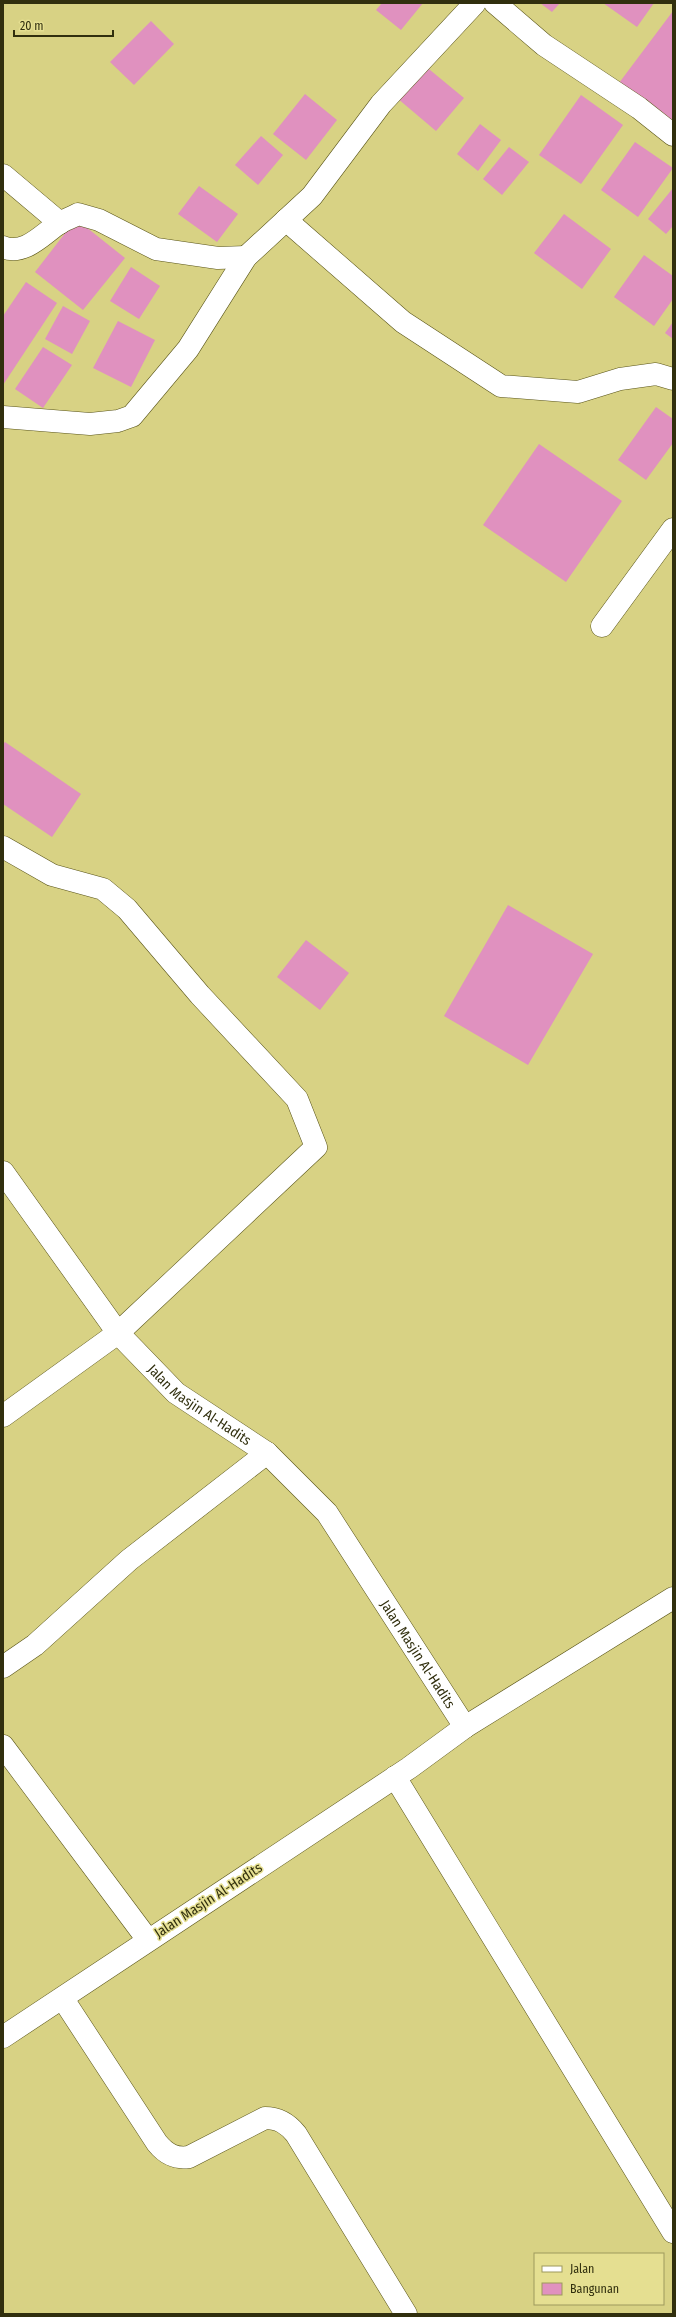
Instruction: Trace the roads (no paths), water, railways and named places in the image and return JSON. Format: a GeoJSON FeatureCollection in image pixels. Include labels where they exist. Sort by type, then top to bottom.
{"type":"FeatureCollection","features":[{"type":"Feature","properties":{"kind":"street"},"geometry":{"type":"LineString","coordinates":[[3,417],[90,424],[118,421],[132,416],[188,349],[246,257],[312,196],[381,104],[475,3]]}},
{"type":"Feature","properties":{"kind":"street"},"geometry":{"type":"LineString","coordinates":[[495,3],[544,44],[639,108],[673,135]]}},
{"type":"Feature","properties":{"kind":"street"},"geometry":{"type":"LineString","coordinates":[[3,175],[60,223]]}},
{"type":"Feature","properties":{"kind":"street"},"geometry":{"type":"LineString","coordinates":[[3,247],[11,250],[26,247],[60,223],[78,214],[99,220],[156,249],[218,258],[246,257]]}},
{"type":"Feature","properties":{"kind":"street"},"geometry":{"type":"LineString","coordinates":[[286,220],[403,322],[502,386],[578,392],[620,379],[656,374],[673,379]]}},
{"type":"Feature","properties":{"kind":"street"},"geometry":{"type":"LineString","coordinates":[[602,626],[673,529]]}},
{"type":"Feature","properties":{"kind":"street"},"geometry":{"type":"LineString","coordinates":[[3,848],[52,875],[103,889],[127,909],[200,995],[297,1099],[316,1147],[118,1333],[3,1416]]}},
{"type":"Feature","properties":{"kind":"street","name":"Jalan Masjin Al-Hadits"},"geometry":{"type":"LineString","coordinates":[[3,1172],[118,1333],[176,1393],[267,1453],[327,1513],[465,1727],[395,1777],[148,1940],[63,1999],[3,2037]]}},
{"type":"Feature","properties":{"kind":"street"},"geometry":{"type":"LineString","coordinates":[[3,1667],[36,1645],[129,1560],[267,1453]]}},
{"type":"Feature","properties":{"kind":"street"},"geometry":{"type":"LineString","coordinates":[[465,1727],[673,1598]]}},
{"type":"Feature","properties":{"kind":"street"},"geometry":{"type":"LineString","coordinates":[[3,1746],[148,1940]]}},
{"type":"Feature","properties":{"kind":"street"},"geometry":{"type":"LineString","coordinates":[[395,1777],[673,2232]]}},
{"type":"Feature","properties":{"kind":"street"},"geometry":{"type":"LineString","coordinates":[[63,1999],[157,2143],[168,2154],[182,2158],[189,2157],[265,2118],[274,2118],[290,2127],[296,2134],[406,2314]]}}]}
